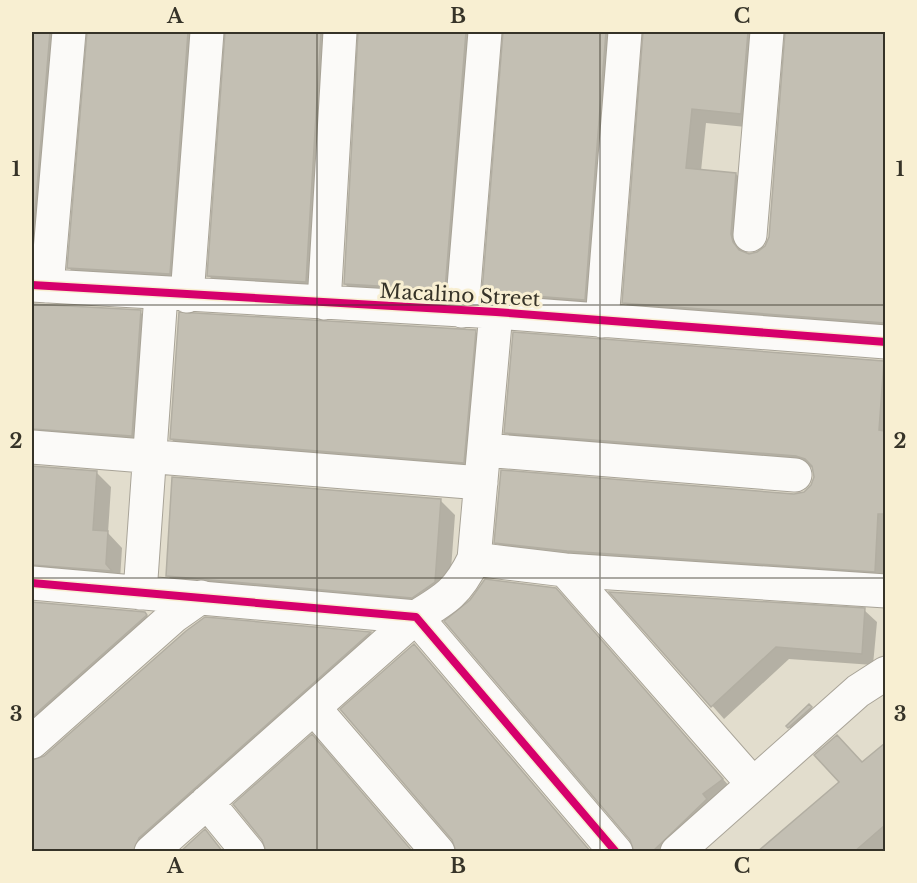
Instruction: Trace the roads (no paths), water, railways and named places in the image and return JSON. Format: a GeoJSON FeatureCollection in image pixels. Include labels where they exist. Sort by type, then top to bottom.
{"type":"FeatureCollection","features":[{"type":"Feature","properties":{"kind":"street"},"geometry":{"type":"LineString","coordinates":[[39,285],[69,32]]}},
{"type":"Feature","properties":{"kind":"street"},"geometry":{"type":"LineString","coordinates":[[141,593],[148,457],[174,295],[207,32]]}},
{"type":"Feature","properties":{"kind":"street"},"geometry":{"type":"LineString","coordinates":[[324,303],[340,32]]}},
{"type":"Feature","properties":{"kind":"street"},"geometry":{"type":"LineString","coordinates":[[462,311],[485,32]]}},
{"type":"Feature","properties":{"kind":"street"},"geometry":{"type":"LineString","coordinates":[[602,321],[625,32]]}},
{"type":"Feature","properties":{"kind":"street"},"geometry":{"type":"LineString","coordinates":[[750,235],[767,32]]}},
{"type":"Feature","properties":{"kind":"street","name":"Macalino Street"},"geometry":{"type":"LineString","coordinates":[[39,285],[174,295],[496,312],[885,342]]}},
{"type":"Feature","properties":{"kind":"street"},"geometry":{"type":"LineString","coordinates":[[151,852],[416,617],[446,599],[463,582],[474,559],[496,312]]}},
{"type":"Feature","properties":{"kind":"street"},"geometry":{"type":"LineString","coordinates":[[32,447],[481,483]]}},
{"type":"Feature","properties":{"kind":"street"},"geometry":{"type":"LineString","coordinates":[[484,450],[795,475]]}},
{"type":"Feature","properties":{"kind":"street"},"geometry":{"type":"LineString","coordinates":[[474,559],[565,570],[885,591]]}},
{"type":"Feature","properties":{"kind":"street"},"geometry":{"type":"LineString","coordinates":[[565,570],[753,784]]}},
{"type":"Feature","properties":{"kind":"street"},"geometry":{"type":"LineString","coordinates":[[32,583],[416,617],[616,852]]}},
{"type":"Feature","properties":{"kind":"street"},"geometry":{"type":"LineString","coordinates":[[32,742],[174,616],[201,597]]}},
{"type":"Feature","properties":{"kind":"street"},"geometry":{"type":"LineString","coordinates":[[677,852],[885,666]]}},
{"type":"Feature","properties":{"kind":"street"},"geometry":{"type":"LineString","coordinates":[[314,708],[438,852]]}},
{"type":"Feature","properties":{"kind":"street"},"geometry":{"type":"LineString","coordinates":[[207,802],[248,852]]}}]}
